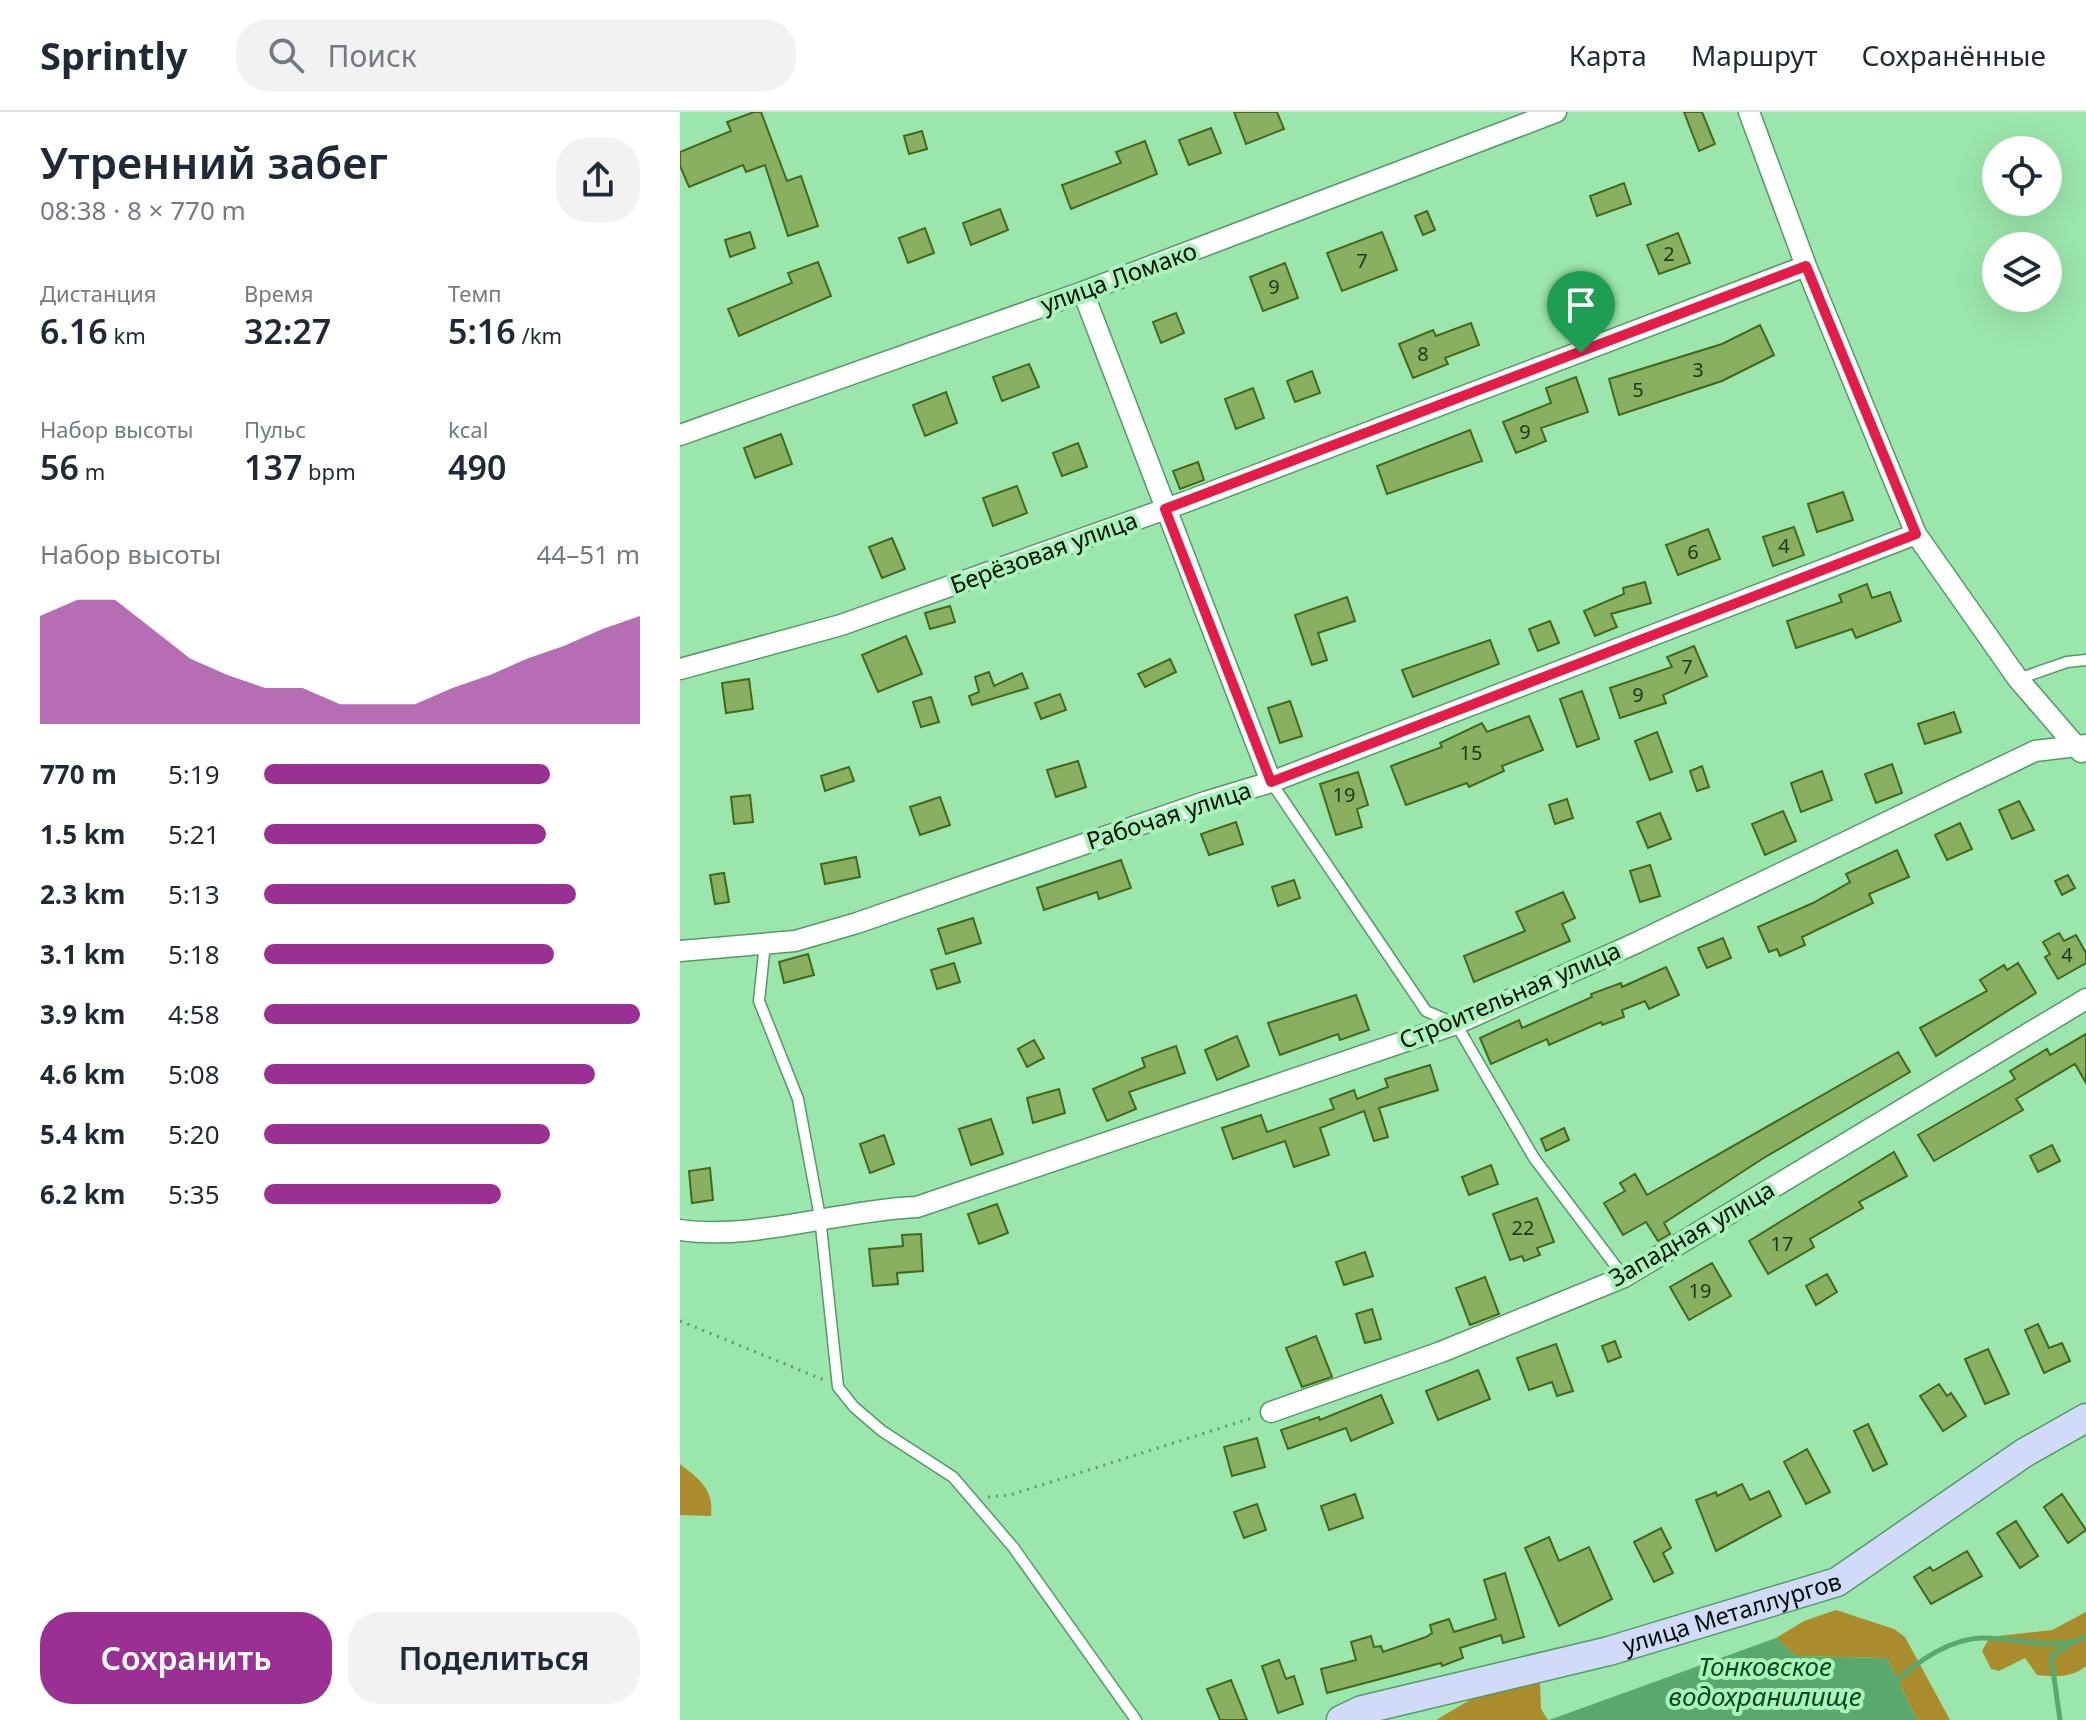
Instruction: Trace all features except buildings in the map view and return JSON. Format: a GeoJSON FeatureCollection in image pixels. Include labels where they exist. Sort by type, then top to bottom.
{"type":"FeatureCollection","features":[{"type":"Feature","properties":{"kind":"street","name":"улица Ломако"},"geometry":{"type":"LineString","coordinates":[[680,435],[1083,292],[1556,112]]}},
{"type":"Feature","properties":{"kind":"street"},"geometry":{"type":"LineString","coordinates":[[1749,112],[1806,266],[1916,534],[2018,679],[2082,749]]}},
{"type":"Feature","properties":{"kind":"street","name":"Берёзовая улица"},"geometry":{"type":"LineString","coordinates":[[680,669],[841,625],[1165,509],[1806,266]]}},
{"type":"Feature","properties":{"kind":"street"},"geometry":{"type":"LineString","coordinates":[[1083,292],[1271,782]]}},
{"type":"Feature","properties":{"kind":"street","name":"Рабочая улица"},"geometry":{"type":"LineString","coordinates":[[680,951],[795,941],[857,923],[1271,782],[1916,534]]}},
{"type":"Feature","properties":{"kind":"street","name":"Строительная улица"},"geometry":{"type":"LineString","coordinates":[[680,1230],[714,1235],[869,1209],[917,1207],[1456,1024],[1636,943],[2035,751],[2082,749]]}},
{"type":"Feature","properties":{"kind":"street","name":"Западная улица"},"geometry":{"type":"LineString","coordinates":[[1271,1412],[1441,1352],[1624,1277],[2086,999]]}},
{"type":"Feature","properties":{"kind":"street","name":"улица Металлургов"},"geometry":{"type":"LineString","coordinates":[[1341,1720],[1362,1710],[1609,1651],[1837,1582],[2024,1453],[2086,1418]]}},
{"type":"Feature","properties":{"kind":"lane"},"geometry":{"type":"LineString","coordinates":[[2018,679],[2067,662],[2086,660]]}},
{"type":"Feature","properties":{"kind":"lane"},"geometry":{"type":"LineString","coordinates":[[1271,782],[1426,1011],[1456,1024],[1534,1158],[1624,1277]]}},
{"type":"Feature","properties":{"kind":"lane"},"geometry":{"type":"LineString","coordinates":[[765,943],[759,1001],[798,1099],[820,1217],[838,1387],[854,1407],[882,1431],[953,1477],[1013,1547],[1136,1720]]}},
{"type":"Feature","properties":{"kind":"path"},"geometry":{"type":"LineString","coordinates":[[680,1321],[838,1387]]}},
{"type":"Feature","properties":{"kind":"path"},"geometry":{"type":"LineString","coordinates":[[971,1498],[1010,1495],[1271,1412]]}},
{"type":"Feature","properties":{"kind":"shaded area"},"geometry":{"type":"Polygon","coordinates":[[[680,1464],[708,1492],[711,1516],[680,1515],[680,1464]]]}},
{"type":"Feature","properties":{"kind":"shaded area"},"geometry":{"type":"Polygon","coordinates":[[[1836,1610],[1894,1629],[1905,1637],[1950,1720],[1917,1720],[1887,1658],[1796,1656],[1776,1638],[1804,1621],[1836,1610]]]}},
{"type":"Feature","properties":{"kind":"shaded area"},"geometry":{"type":"Polygon","coordinates":[[[2086,1612],[2086,1666],[2075,1673],[2037,1675],[2025,1658],[1999,1671],[1991,1669],[1982,1651],[1990,1637],[2052,1630],[2086,1612]]]}},
{"type":"Feature","properties":{"kind":"shaded area"},"geometry":{"type":"Polygon","coordinates":[[[1531,1678],[1540,1684],[1541,1709],[1548,1720],[1436,1720],[1473,1698],[1531,1678]]]}},
{"type":"Feature","properties":{"kind":"water","name":"Тонковское водохранилище"},"geometry":{"type":"Polygon","coordinates":[[[1776,1638],[1796,1656],[1887,1658],[1917,1720],[1549,1720],[1776,1638]]]}},
{"type":"Feature","properties":{"kind":"waterway"},"geometry":{"type":"LineString","coordinates":[[1898,1680],[1936,1652],[1970,1639],[1994,1638],[2048,1644],[2086,1637]]}},
{"type":"Feature","properties":{"kind":"waterway"},"geometry":{"type":"LineString","coordinates":[[2060,1720],[2051,1656],[2069,1645]]}},
{"type":"Feature","properties":{"kind":"route"},"geometry":{"type":"LineString","coordinates":[[1806,266],[1916,534],[1271,782],[1165,509],[1581,353],[1806,266]]}}]}
